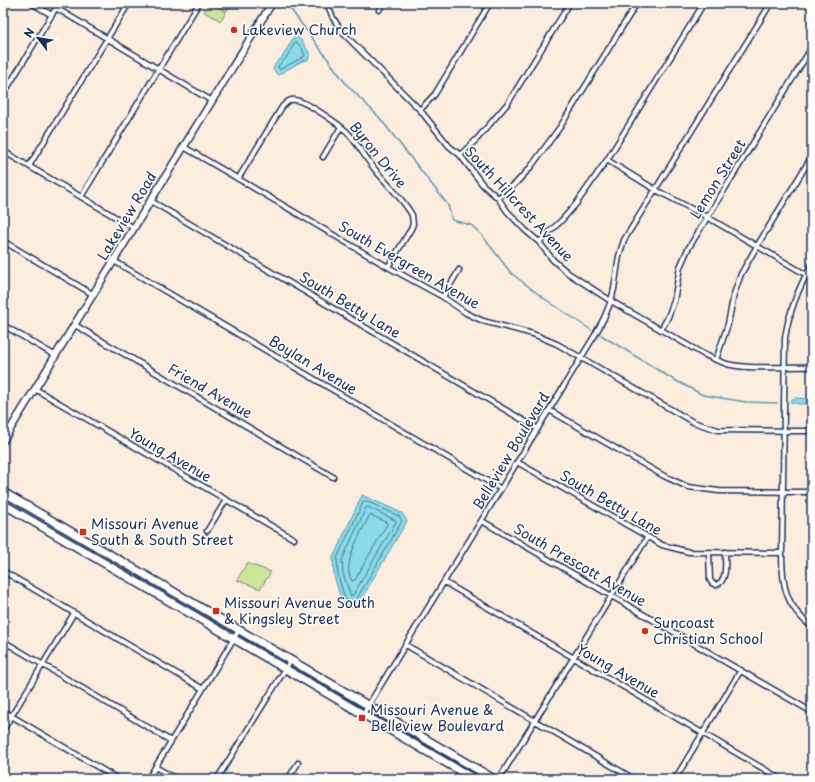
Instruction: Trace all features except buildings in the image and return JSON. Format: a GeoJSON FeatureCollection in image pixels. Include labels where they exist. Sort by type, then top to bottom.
{"type":"FeatureCollection","features":[{"type":"Feature","properties":{"kind":"main road"},"geometry":{"type":"LineString","coordinates":[[3,492],[494,779]]}},
{"type":"Feature","properties":{"kind":"main road"},"geometry":{"type":"LineString","coordinates":[[3,504],[474,779]]}},
{"type":"Feature","properties":{"kind":"street"},"geometry":{"type":"LineString","coordinates":[[31,3],[52,15]]}},
{"type":"Feature","properties":{"kind":"street"},"geometry":{"type":"LineString","coordinates":[[3,95],[59,3]]}},
{"type":"Feature","properties":{"kind":"street"},"geometry":{"type":"LineString","coordinates":[[29,166],[129,3]]}},
{"type":"Feature","properties":{"kind":"street"},"geometry":{"type":"LineString","coordinates":[[81,197],[199,3]]}},
{"type":"Feature","properties":{"kind":"street","name":"South Hillcrest Avenue"},"geometry":{"type":"LineString","coordinates":[[327,3],[333,18],[342,32],[420,110],[449,146],[460,155],[483,185],[498,198],[511,216],[538,242],[553,260],[568,273],[611,301],[716,360],[740,366],[812,367]]}},
{"type":"Feature","properties":{"kind":"street"},"geometry":{"type":"LineString","coordinates":[[379,10],[384,3]]}},
{"type":"Feature","properties":{"kind":"street"},"geometry":{"type":"LineString","coordinates":[[420,110],[435,94],[490,3]]}},
{"type":"Feature","properties":{"kind":"street"},"geometry":{"type":"LineString","coordinates":[[460,155],[477,139],[508,104],[570,3]]}},
{"type":"Feature","properties":{"kind":"street"},"geometry":{"type":"LineString","coordinates":[[498,198],[516,183],[530,168],[560,127],[637,3]]}},
{"type":"Feature","properties":{"kind":"street"},"geometry":{"type":"LineString","coordinates":[[538,242],[571,210],[608,160],[704,3]]}},
{"type":"Feature","properties":{"kind":"street","name":"Belleview Boulevard"},"geometry":{"type":"LineString","coordinates":[[363,714],[538,429],[604,318],[611,301],[619,256],[624,240],[771,3]]}},
{"type":"Feature","properties":{"kind":"street","name":"Lakeview Road"},"geometry":{"type":"LineString","coordinates":[[3,441],[94,295],[271,4]]}},
{"type":"Feature","properties":{"kind":"street"},"geometry":{"type":"LineString","coordinates":[[56,8],[212,101]]}},
{"type":"Feature","properties":{"kind":"street","name":"Lemon Street"},"geometry":{"type":"LineString","coordinates":[[661,330],[674,301],[680,267],[688,249],[812,46]]}},
{"type":"Feature","properties":{"kind":"street","name":"Byron Drive"},"geometry":{"type":"LineString","coordinates":[[238,179],[286,102],[291,100],[302,102],[341,127],[349,134],[367,160],[412,215],[413,224],[388,267]]}},
{"type":"Feature","properties":{"kind":"street"},"geometry":{"type":"LineString","coordinates":[[323,157],[341,127]]}},
{"type":"Feature","properties":{"kind":"street","name":"South Evergreen Avenue"},"geometry":{"type":"LineString","coordinates":[[184,147],[388,267],[443,297],[466,313],[483,321],[532,334],[557,344],[693,422],[718,430],[812,431]]}},
{"type":"Feature","properties":{"kind":"street"},"geometry":{"type":"LineString","coordinates":[[3,151],[134,228]]}},
{"type":"Feature","properties":{"kind":"street"},"geometry":{"type":"LineString","coordinates":[[716,360],[728,324],[734,294],[739,281],[757,246],[812,156]]}},
{"type":"Feature","properties":{"kind":"street"},"geometry":{"type":"LineString","coordinates":[[608,160],[656,190],[707,217],[812,278]]}},
{"type":"Feature","properties":{"kind":"street","name":"South Betty Lane"},"geometry":{"type":"LineString","coordinates":[[151,200],[538,429]]}},
{"type":"Feature","properties":{"kind":"street"},"geometry":{"type":"LineString","coordinates":[[3,241],[94,295]]}},
{"type":"Feature","properties":{"kind":"street","name":"Boylan Avenue"},"geometry":{"type":"LineString","coordinates":[[114,261],[501,489]]}},
{"type":"Feature","properties":{"kind":"street"},"geometry":{"type":"LineString","coordinates":[[812,264],[796,297],[788,320],[785,338],[782,553],[782,574],[787,595],[800,618],[812,627]]}},
{"type":"Feature","properties":{"kind":"street"},"geometry":{"type":"LineString","coordinates":[[443,297],[459,270]]}},
{"type":"Feature","properties":{"kind":"street"},"geometry":{"type":"LineString","coordinates":[[3,325],[56,356]]}},
{"type":"Feature","properties":{"kind":"street","name":"Friend Avenue"},"geometry":{"type":"LineString","coordinates":[[75,325],[333,477]]}},
{"type":"Feature","properties":{"kind":"street","name":"Young Avenue"},"geometry":{"type":"LineString","coordinates":[[36,389],[294,539]]}},
{"type":"Feature","properties":{"kind":"street"},"geometry":{"type":"LineString","coordinates":[[549,410],[664,476],[688,487],[719,491],[812,492]]}},
{"type":"Feature","properties":{"kind":"street","name":"South Betty Lane"},"geometry":{"type":"LineString","coordinates":[[517,462],[647,538],[662,545],[689,552],[782,553]]}},
{"type":"Feature","properties":{"kind":"street"},"geometry":{"type":"LineString","coordinates":[[207,531],[226,500]]}},
{"type":"Feature","properties":{"kind":"street","name":"South Prescott Avenue"},"geometry":{"type":"LineString","coordinates":[[482,521],[812,712]]}},
{"type":"Feature","properties":{"kind":"street"},"geometry":{"type":"LineString","coordinates":[[499,779],[647,538]]}},
{"type":"Feature","properties":{"kind":"street"},"geometry":{"type":"LineString","coordinates":[[709,552],[709,577],[712,583],[716,585],[721,583],[724,578],[725,552]]}},
{"type":"Feature","properties":{"kind":"street"},"geometry":{"type":"LineString","coordinates":[[3,570],[203,689]]}},
{"type":"Feature","properties":{"kind":"street","name":"Young Avenue"},"geometry":{"type":"LineString","coordinates":[[444,582],[781,779]]}},
{"type":"Feature","properties":{"kind":"street"},"geometry":{"type":"LineString","coordinates":[[3,730],[74,613]]}},
{"type":"Feature","properties":{"kind":"street"},"geometry":{"type":"LineString","coordinates":[[148,779],[239,630]]}},
{"type":"Feature","properties":{"kind":"street"},"geometry":{"type":"LineString","coordinates":[[3,641],[171,741]]}},
{"type":"Feature","properties":{"kind":"street"},"geometry":{"type":"LineString","coordinates":[[406,645],[634,779]]}},
{"type":"Feature","properties":{"kind":"street"},"geometry":{"type":"LineString","coordinates":[[217,779],[291,660]]}},
{"type":"Feature","properties":{"kind":"street"},"geometry":{"type":"LineString","coordinates":[[675,779],[741,670]]}},
{"type":"Feature","properties":{"kind":"street"},"geometry":{"type":"LineString","coordinates":[[3,711],[118,779]]}},
{"type":"Feature","properties":{"kind":"street"},"geometry":{"type":"LineString","coordinates":[[288,779],[298,763]]}},
{"type":"Feature","properties":{"kind":"street"},"geometry":{"type":"LineString","coordinates":[[155,767],[177,779]]}},
{"type":"Feature","properties":{"kind":"green space"},"geometry":{"type":"Polygon","coordinates":[[[209,3],[226,12],[221,21],[204,12],[209,3]]]}},
{"type":"Feature","properties":{"kind":"green space"},"geometry":{"type":"Polygon","coordinates":[[[213,3],[231,3],[227,11],[213,3]]]}},
{"type":"Feature","properties":{"kind":"green space"},"geometry":{"type":"Polygon","coordinates":[[[247,563],[271,572],[260,589],[237,580],[247,563]]]}},
{"type":"Feature","properties":{"kind":"water"},"geometry":{"type":"Polygon","coordinates":[[[295,35],[302,41],[310,54],[308,60],[302,61],[278,75],[273,70],[275,64],[283,56],[295,35]]]}},
{"type":"Feature","properties":{"kind":"water"},"geometry":{"type":"Polygon","coordinates":[[[792,399],[812,399],[812,404],[790,402],[792,399]]]}},
{"type":"Feature","properties":{"kind":"water"},"geometry":{"type":"Polygon","coordinates":[[[362,495],[402,513],[407,521],[356,608],[350,607],[342,602],[334,576],[333,558],[362,495]]]}},
{"type":"Feature","properties":{"kind":"waterway"},"geometry":{"type":"LineString","coordinates":[[286,3],[347,85],[378,116],[448,205],[452,220],[471,225],[481,234],[511,273],[542,297],[591,330]]}},
{"type":"Feature","properties":{"kind":"waterway"},"geometry":{"type":"LineString","coordinates":[[601,335],[671,378],[703,395],[746,402],[777,403]]}},
{"type":"Feature","properties":{"kind":"place","name":"Lakeview Church"},"geometry":{"type":"Point","coordinates":[234,30]}},
{"type":"Feature","properties":{"kind":"place","name":"Missouri Avenue South & South Street"},"geometry":{"type":"Point","coordinates":[83,532]}},
{"type":"Feature","properties":{"kind":"place","name":"Missouri Avenue South & Kingsley Street"},"geometry":{"type":"Point","coordinates":[216,611]}},
{"type":"Feature","properties":{"kind":"place","name":"Suncoast Christian School"},"geometry":{"type":"Point","coordinates":[645,631]}},
{"type":"Feature","properties":{"kind":"place","name":"Missouri Avenue & Belleview Boulevard"},"geometry":{"type":"Point","coordinates":[362,718]}}]}
